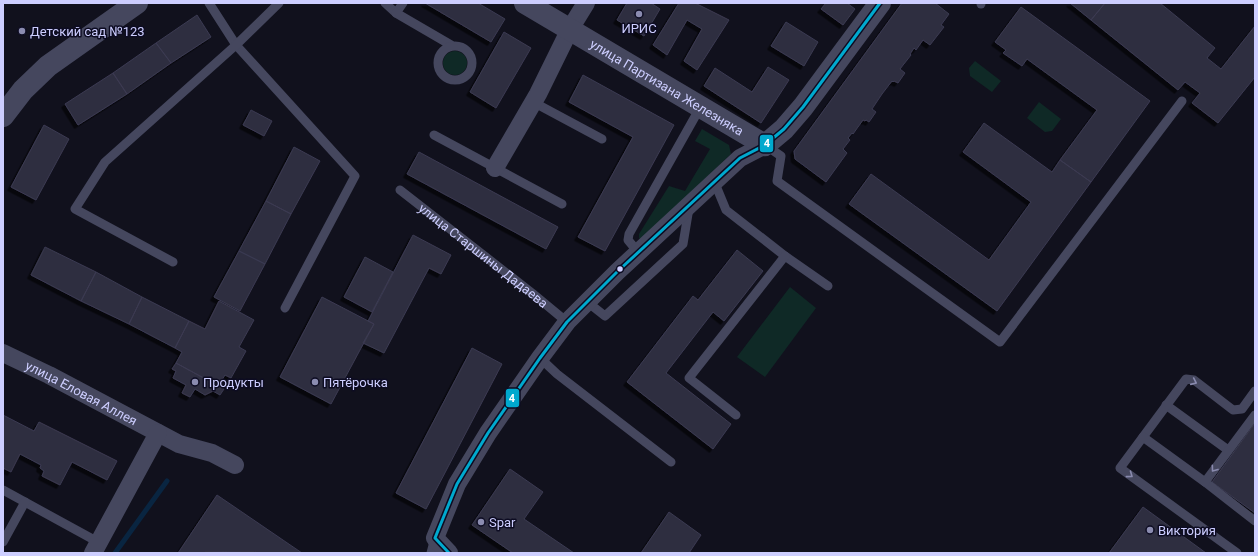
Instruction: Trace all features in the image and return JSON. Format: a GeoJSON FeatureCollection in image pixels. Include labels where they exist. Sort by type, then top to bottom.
{"type":"FeatureCollection","features":[{"type":"Feature","properties":{"kind":"street"},"geometry":{"type":"LineString","coordinates":[[3,116],[23,90],[48,66],[137,3]]}},
{"type":"Feature","properties":{"kind":"street","name":"улица Партизана Железняка"},"geometry":{"type":"LineString","coordinates":[[525,3],[765,145]]}},
{"type":"Feature","properties":{"kind":"street"},"geometry":{"type":"LineString","coordinates":[[495,168],[533,102],[570,29],[586,3]]}},
{"type":"Feature","properties":{"kind":"street"},"geometry":{"type":"LineString","coordinates":[[449,553],[433,545],[456,484],[488,433],[567,322],[586,301],[714,181],[740,158],[765,145],[784,129],[803,108],[880,3]]}},
{"type":"Feature","properties":{"kind":"street","name":"улица Еловая Аллея"},"geometry":{"type":"LineString","coordinates":[[3,354],[49,375],[179,444],[212,453],[235,465]]}},
{"type":"Feature","properties":{"kind":"street"},"geometry":{"type":"LineString","coordinates":[[96,548],[158,433]]}},
{"type":"Feature","properties":{"kind":"lane"},"geometry":{"type":"LineString","coordinates":[[209,3],[236,45],[355,176],[286,308]]}},
{"type":"Feature","properties":{"kind":"lane"},"geometry":{"type":"LineString","coordinates":[[173,262],[75,209],[105,162],[236,45],[279,3]]}},
{"type":"Feature","properties":{"kind":"lane"},"geometry":{"type":"LineString","coordinates":[[385,3],[396,13],[451,45]]}},
{"type":"Feature","properties":{"kind":"lane"},"geometry":{"type":"LineString","coordinates":[[396,13],[402,3]]}},
{"type":"Feature","properties":{"kind":"lane"},"geometry":{"type":"LineString","coordinates":[[765,145],[781,156],[777,181],[1000,342],[1182,101]]}},
{"type":"Feature","properties":{"kind":"lane"},"geometry":{"type":"LineString","coordinates":[[533,102],[602,139]]}},
{"type":"Feature","properties":{"kind":"lane"},"geometry":{"type":"LineString","coordinates":[[638,252],[628,240],[629,234],[701,106]]}},
{"type":"Feature","properties":{"kind":"lane"},"geometry":{"type":"LineString","coordinates":[[434,135],[562,204]]}},
{"type":"Feature","properties":{"kind":"lane"},"geometry":{"type":"LineString","coordinates":[[714,181],[726,210],[785,256],[828,286]]}},
{"type":"Feature","properties":{"kind":"lane","name":"улица Старшины Дадаева"},"geometry":{"type":"LineString","coordinates":[[400,190],[567,322]]}},
{"type":"Feature","properties":{"kind":"lane"},"geometry":{"type":"LineString","coordinates":[[586,301],[605,316],[684,244],[690,204]]}},
{"type":"Feature","properties":{"kind":"lane"},"geometry":{"type":"LineString","coordinates":[[736,415],[689,378],[785,256]]}},
{"type":"Feature","properties":{"kind":"lane"},"geometry":{"type":"LineString","coordinates":[[540,358],[557,374],[671,462]]}},
{"type":"Feature","properties":{"kind":"lane"},"geometry":{"type":"LineString","coordinates":[[1236,553],[1120,468],[1186,379],[1194,380],[1233,410],[1242,409],[1255,391]]}},
{"type":"Feature","properties":{"kind":"lane"},"geometry":{"type":"LineString","coordinates":[[1166,405],[1228,450]]}},
{"type":"Feature","properties":{"kind":"lane"},"geometry":{"type":"LineString","coordinates":[[1205,482],[1255,415]]}},
{"type":"Feature","properties":{"kind":"lane"},"geometry":{"type":"LineString","coordinates":[[1142,437],[1205,482],[1255,521]]}},
{"type":"Feature","properties":{"kind":"lane"},"geometry":{"type":"LineString","coordinates":[[3,490],[25,502],[96,548]]}},
{"type":"Feature","properties":{"kind":"lane"},"geometry":{"type":"LineString","coordinates":[[3,542],[25,502]]}},
{"type":"Feature","properties":{"kind":"green space"},"geometry":{"type":"Polygon","coordinates":[[[455,51],[460,52],[466,58],[466,68],[460,74],[455,75],[450,74],[444,68],[443,63],[444,58],[450,52],[455,51]]]}},
{"type":"Feature","properties":{"kind":"green space"},"geometry":{"type":"Polygon","coordinates":[[[975,61],[1001,81],[992,92],[970,76],[969,68],[975,61]]]}},
{"type":"Feature","properties":{"kind":"green space"},"geometry":{"type":"Polygon","coordinates":[[[1039,102],[1061,119],[1052,131],[1045,132],[1027,118],[1039,102]]]}},
{"type":"Feature","properties":{"kind":"green space"},"geometry":{"type":"Polygon","coordinates":[[[702,129],[729,145],[731,154],[641,240],[639,238],[639,234],[669,186],[685,191],[710,149],[695,141],[702,129]]]}},
{"type":"Feature","properties":{"kind":"green space"},"geometry":{"type":"Polygon","coordinates":[[[790,287],[816,308],[765,377],[737,357],[790,287]]]}},
{"type":"Feature","properties":{"kind":"building"},"geometry":{"type":"Polygon","coordinates":[[[425,3],[478,3],[505,19],[491,42],[425,3]]]}},
{"type":"Feature","properties":{"kind":"building","name":"ИРИС"},"geometry":{"type":"Polygon","coordinates":[[[627,3],[651,3],[660,9],[644,36],[617,20],[627,3]]]}},
{"type":"Feature","properties":{"kind":"building"},"geometry":{"type":"Polygon","coordinates":[[[679,3],[695,3],[729,20],[697,70],[684,61],[702,29],[687,20],[667,55],[653,45],[679,3]]]}},
{"type":"Feature","properties":{"kind":"building"},"geometry":{"type":"Polygon","coordinates":[[[826,3],[847,3],[855,9],[843,25],[821,9],[826,3]]]}},
{"type":"Feature","properties":{"kind":"building"},"geometry":{"type":"Polygon","coordinates":[[[902,3],[935,3],[949,14],[941,25],[944,27],[930,45],[923,40],[916,50],[914,48],[910,54],[911,55],[900,69],[905,73],[898,83],[892,81],[882,94],[872,109],[876,112],[869,122],[863,120],[853,134],[852,133],[848,138],[850,140],[843,149],[847,153],[826,182],[795,159],[794,151],[902,3]]]}},
{"type":"Feature","properties":{"kind":"building"},"geometry":{"type":"Polygon","coordinates":[[[1070,3],[1105,3],[1091,20],[1070,3]]]}},
{"type":"Feature","properties":{"kind":"building"},"geometry":{"type":"Polygon","coordinates":[[[1105,3],[1160,3],[1215,48],[1207,58],[1221,69],[1255,26],[1255,77],[1218,123],[1192,103],[1200,93],[1185,82],[1178,90],[1091,20],[1105,3]]]}},
{"type":"Feature","properties":{"kind":"building"},"geometry":{"type":"Polygon","coordinates":[[[1021,7],[1150,101],[1091,182],[1060,160],[1097,110],[1027,59],[1022,66],[1003,53],[1006,50],[995,42],[1021,7]]]}},
{"type":"Feature","properties":{"kind":"building"},"geometry":{"type":"Polygon","coordinates":[[[197,15],[211,37],[171,63],[156,43],[197,15]]]}},
{"type":"Feature","properties":{"kind":"building"},"geometry":{"type":"Polygon","coordinates":[[[786,22],[818,42],[804,66],[771,46],[786,22]]]}},
{"type":"Feature","properties":{"kind":"building"},"geometry":{"type":"Polygon","coordinates":[[[504,32],[531,48],[496,108],[470,92],[504,32]]]}},
{"type":"Feature","properties":{"kind":"building"},"geometry":{"type":"Polygon","coordinates":[[[156,43],[171,63],[127,94],[113,73],[156,43]]]}},
{"type":"Feature","properties":{"kind":"building"},"geometry":{"type":"Polygon","coordinates":[[[768,67],[789,80],[761,123],[704,86],[715,68],[752,92],[768,67]]]}},
{"type":"Feature","properties":{"kind":"building"},"geometry":{"type":"Polygon","coordinates":[[[113,73],[127,94],[78,125],[65,104],[113,73]]]}},
{"type":"Feature","properties":{"kind":"building"},"geometry":{"type":"Polygon","coordinates":[[[583,75],[674,125],[605,251],[578,237],[633,137],[569,102],[583,75]]]}},
{"type":"Feature","properties":{"kind":"building"},"geometry":{"type":"Polygon","coordinates":[[[251,110],[272,121],[264,136],[243,125],[251,110]]]}},
{"type":"Feature","properties":{"kind":"building"},"geometry":{"type":"Polygon","coordinates":[[[984,123],[1052,172],[1060,160],[1091,182],[997,311],[849,204],[871,174],[989,260],[1031,202],[963,152],[984,123]]]}},
{"type":"Feature","properties":{"kind":"building"},"geometry":{"type":"Polygon","coordinates":[[[44,125],[69,139],[36,200],[11,187],[44,125]]]}},
{"type":"Feature","properties":{"kind":"building"},"geometry":{"type":"Polygon","coordinates":[[[294,147],[320,161],[291,214],[266,201],[294,147]]]}},
{"type":"Feature","properties":{"kind":"building"},"geometry":{"type":"Polygon","coordinates":[[[419,152],[558,227],[546,249],[407,174],[419,152]]]}},
{"type":"Feature","properties":{"kind":"building"},"geometry":{"type":"Polygon","coordinates":[[[266,201],[291,214],[265,264],[239,251],[266,201]]]}},
{"type":"Feature","properties":{"kind":"building"},"geometry":{"type":"Polygon","coordinates":[[[413,235],[451,255],[441,274],[429,268],[384,353],[363,343],[374,324],[368,321],[413,235]]]}},
{"type":"Feature","properties":{"kind":"building"},"geometry":{"type":"Polygon","coordinates":[[[45,247],[96,272],[81,301],[31,275],[45,247]]]}},
{"type":"Feature","properties":{"kind":"building"},"geometry":{"type":"Polygon","coordinates":[[[737,250],[763,271],[724,321],[713,312],[666,373],[731,424],[713,449],[627,382],[693,296],[698,300],[737,250]]]}},
{"type":"Feature","properties":{"kind":"building"},"geometry":{"type":"Polygon","coordinates":[[[239,251],[265,264],[240,311],[214,297],[239,251]]]}},
{"type":"Feature","properties":{"kind":"building"},"geometry":{"type":"Polygon","coordinates":[[[365,257],[393,272],[372,312],[344,297],[365,257]]]}},
{"type":"Feature","properties":{"kind":"building"},"geometry":{"type":"Polygon","coordinates":[[[96,272],[142,297],[129,324],[81,301],[96,272]]]}},
{"type":"Feature","properties":{"kind":"building"},"geometry":{"type":"Polygon","coordinates":[[[142,297],[189,321],[175,348],[129,324],[142,297]]]}},
{"type":"Feature","properties":{"kind":"building"},"geometry":{"type":"Polygon","coordinates":[[[322,297],[374,324],[331,404],[280,377],[322,297]]]}},
{"type":"Feature","properties":{"kind":"building"},"geometry":{"type":"Polygon","coordinates":[[[219,301],[254,320],[239,347],[246,351],[231,378],[225,375],[218,386],[176,363],[182,352],[175,348],[189,321],[205,329],[219,301]]]}},
{"type":"Feature","properties":{"kind":"building"},"geometry":{"type":"Polygon","coordinates":[[[472,348],[502,364],[426,509],[396,493],[472,348]]]}},
{"type":"Feature","properties":{"kind":"building","name":"Продукты"},"geometry":{"type":"Polygon","coordinates":[[[176,363],[224,389],[220,395],[213,391],[205,395],[195,389],[190,397],[182,393],[186,385],[173,378],[176,371],[172,369],[176,363]]]}},
{"type":"Feature","properties":{"kind":"building"},"geometry":{"type":"Polygon","coordinates":[[[3,415],[34,431],[39,422],[117,461],[107,480],[72,462],[60,485],[42,476],[44,471],[40,468],[41,465],[20,454],[11,472],[3,468],[3,415]]]}},
{"type":"Feature","properties":{"kind":"building"},"geometry":{"type":"Polygon","coordinates":[[[1255,423],[1255,513],[1212,482],[1255,423]]]}},
{"type":"Feature","properties":{"kind":"building"},"geometry":{"type":"Polygon","coordinates":[[[510,469],[543,492],[524,519],[574,553],[513,553],[472,525],[510,469]]]}},
{"type":"Feature","properties":{"kind":"building"},"geometry":{"type":"Polygon","coordinates":[[[217,495],[302,553],[178,553],[217,495]]]}},
{"type":"Feature","properties":{"kind":"building","name":"Виктория"},"geometry":{"type":"Polygon","coordinates":[[[1143,507],[1206,553],[1109,553],[1143,507]]]}},
{"type":"Feature","properties":{"kind":"building"},"geometry":{"type":"Polygon","coordinates":[[[669,512],[701,535],[689,553],[641,553],[669,512]]]}},
{"type":"Feature","properties":{"kind":"waterway"},"geometry":{"type":"LineString","coordinates":[[115,553],[167,481]]}},
{"type":"Feature","properties":{"kind":"transit line","name":"4"},"geometry":{"type":"LineString","coordinates":[[449,553],[435,538],[457,484],[488,433],[567,322],[617,272],[740,158],[765,145],[784,129],[803,107],[880,3]]}},
{"type":"Feature","properties":{"kind":"place","name":"ИРИС"},"geometry":{"type":"Point","coordinates":[639,14]}},
{"type":"Feature","properties":{"kind":"place","name":"Детский сад №123"},"geometry":{"type":"Point","coordinates":[22,31]}},
{"type":"Feature","properties":{"kind":"place","name":"Продукты"},"geometry":{"type":"Point","coordinates":[195,382]}},
{"type":"Feature","properties":{"kind":"place","name":"Пятёрочка"},"geometry":{"type":"Point","coordinates":[315,382]}},
{"type":"Feature","properties":{"kind":"place","name":"Spar"},"geometry":{"type":"Point","coordinates":[481,522]}},
{"type":"Feature","properties":{"kind":"place","name":"Виктория"},"geometry":{"type":"Point","coordinates":[1150,530]}}]}
